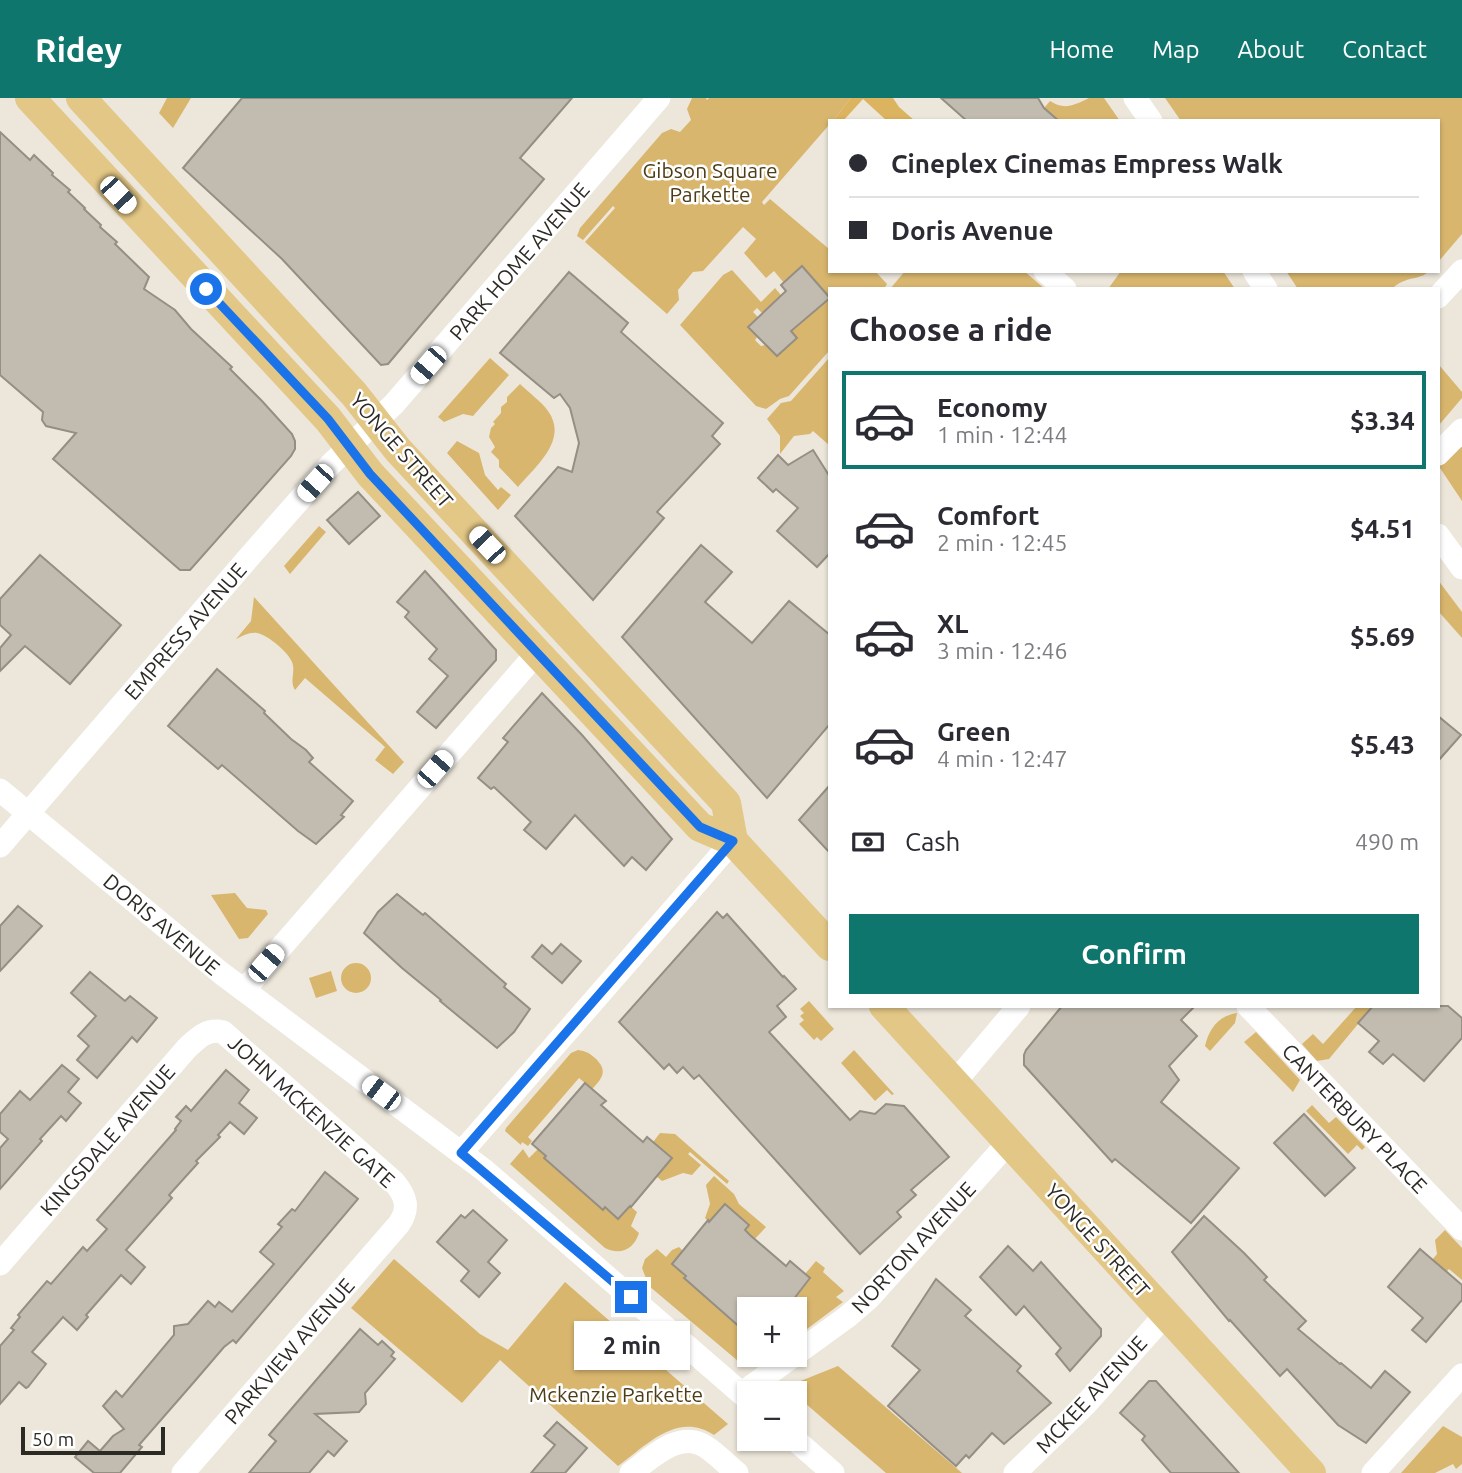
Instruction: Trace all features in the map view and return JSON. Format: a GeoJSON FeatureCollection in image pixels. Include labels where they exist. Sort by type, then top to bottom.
{"type":"FeatureCollection","features":[{"type":"Feature","properties":{"kind":"main road","name":"YONGE STREET"},"geometry":{"type":"LineString","coordinates":[[30,98],[328,419],[370,474],[536,654],[700,827],[733,841],[828,944]]}},
{"type":"Feature","properties":{"kind":"main road","name":"YONGE STREET"},"geometry":{"type":"LineString","coordinates":[[81,98],[354,394],[398,450],[726,803],[733,841]]}},
{"type":"Feature","properties":{"kind":"main road","name":"YONGE STREET"},"geometry":{"type":"LineString","coordinates":[[886,1008],[1311,1473]]}},
{"type":"Feature","properties":{"kind":"street","name":"PARK HOME AVENUE"},"geometry":{"type":"LineString","coordinates":[[376,422],[659,98]]}},
{"type":"Feature","properties":{"kind":"street"},"geometry":{"type":"LineString","coordinates":[[1135,98],[1150,119]]}},
{"type":"Feature","properties":{"kind":"street"},"geometry":{"type":"LineString","coordinates":[[1440,295],[1462,271]]}},
{"type":"Feature","properties":{"kind":"street"},"geometry":{"type":"LineString","coordinates":[[1047,273],[1063,287]]}},
{"type":"Feature","properties":{"kind":"street","name":"EMPRESS AVENUE"},"geometry":{"type":"LineString","coordinates":[[0,846],[250,555],[349,447],[376,422]]}},
{"type":"Feature","properties":{"kind":"street"},"geometry":{"type":"LineString","coordinates":[[1440,452],[1462,430]]}},
{"type":"Feature","properties":{"kind":"street"},"geometry":{"type":"LineString","coordinates":[[1440,538],[1462,568]]}},
{"type":"Feature","properties":{"kind":"street"},"geometry":{"type":"LineString","coordinates":[[244,990],[536,654]]}},
{"type":"Feature","properties":{"kind":"street","name":"DORIS AVENUE"},"geometry":{"type":"LineString","coordinates":[[0,790],[244,990],[510,1192],[737,1390]]}},
{"type":"Feature","properties":{"kind":"street"},"geometry":{"type":"LineString","coordinates":[[461,1153],[733,841]]}},
{"type":"Feature","properties":{"kind":"street"},"geometry":{"type":"LineString","coordinates":[[954,1083],[1017,1008]]}},
{"type":"Feature","properties":{"kind":"street","name":"CANTERBURY PLACE"},"geometry":{"type":"LineString","coordinates":[[1250,1008],[1462,1229]]}},
{"type":"Feature","properties":{"kind":"street","name":"KINGSDALE AVENUE"},"geometry":{"type":"LineString","coordinates":[[0,1264],[187,1048],[207,1032],[223,1032]]}},
{"type":"Feature","properties":{"kind":"street","name":"JOHN MCKENZIE GATE"},"geometry":{"type":"LineString","coordinates":[[223,1032],[394,1182],[403,1193],[407,1207],[396,1229]]}},
{"type":"Feature","properties":{"kind":"street","name":"NORTON AVENUE"},"geometry":{"type":"LineString","coordinates":[[765,1381],[866,1301],[1009,1142]]}},
{"type":"Feature","properties":{"kind":"street","name":"PARKVIEW AVENUE"},"geometry":{"type":"LineString","coordinates":[[183,1473],[396,1229]]}},
{"type":"Feature","properties":{"kind":"street","name":"MCKEE AVENUE"},"geometry":{"type":"LineString","coordinates":[[1015,1473],[1085,1405],[1166,1314]]}},
{"type":"Feature","properties":{"kind":"street"},"geometry":{"type":"LineString","coordinates":[[1373,1473],[1462,1375]]}},
{"type":"Feature","properties":{"kind":"street"},"geometry":{"type":"LineString","coordinates":[[631,1473],[670,1445],[687,1442],[704,1445],[737,1473]]}},
{"type":"Feature","properties":{"kind":"street"},"geometry":{"type":"LineString","coordinates":[[807,1450],[833,1473]]}},
{"type":"Feature","properties":{"kind":"green space"},"geometry":{"type":"Polygon","coordinates":[[[167,98],[191,98],[173,128],[159,113],[167,98]]]}},
{"type":"Feature","properties":{"kind":"green space","name":"Gibson Square Parkette"},"geometry":{"type":"Polygon","coordinates":[[[692,98],[851,98],[835,119],[828,119],[828,126],[762,202],[764,205],[770,199],[828,248],[828,273],[877,273],[887,284],[885,287],[828,287],[828,296],[802,267],[784,283],[774,271],[766,278],[744,253],[756,239],[743,227],[703,271],[693,272],[678,290],[679,300],[667,314],[585,242],[615,208],[613,206],[583,240],[577,236],[580,228],[662,133],[671,129],[680,132],[691,120],[687,109],[692,98]]]}},
{"type":"Feature","properties":{"kind":"green space"},"geometry":{"type":"Polygon","coordinates":[[[1089,98],[1104,98],[1119,119],[1056,119],[1044,108],[1050,101],[1069,106],[1089,98]]]}},
{"type":"Feature","properties":{"kind":"green space"},"geometry":{"type":"Polygon","coordinates":[[[1165,98],[1462,98],[1462,234],[1440,260],[1440,119],[1180,119],[1165,98]]]}},
{"type":"Feature","properties":{"kind":"green space"},"geometry":{"type":"Polygon","coordinates":[[[732,270],[761,302],[775,288],[786,301],[763,314],[757,308],[753,312],[758,317],[758,336],[755,340],[761,346],[797,338],[790,330],[799,305],[809,316],[828,299],[828,352],[789,396],[766,409],[756,406],[680,325],[723,275],[732,270]]]}},
{"type":"Feature","properties":{"kind":"green space"},"geometry":{"type":"Polygon","coordinates":[[[903,273],[1026,273],[1043,287],[892,287],[903,273]]]}},
{"type":"Feature","properties":{"kind":"green space"},"geometry":{"type":"Polygon","coordinates":[[[1120,273],[1224,273],[1234,287],[1109,287],[1120,273]]]}},
{"type":"Feature","properties":{"kind":"green space"},"geometry":{"type":"Polygon","coordinates":[[[1287,273],[1426,273],[1394,287],[1297,287],[1287,273]]]}},
{"type":"Feature","properties":{"kind":"green space"},"geometry":{"type":"Polygon","coordinates":[[[490,358],[509,375],[473,416],[463,414],[444,422],[438,417],[490,358]]]}},
{"type":"Feature","properties":{"kind":"green space"},"geometry":{"type":"Polygon","coordinates":[[[828,359],[828,444],[813,431],[810,434],[794,436],[780,454],[780,436],[767,419],[781,403],[791,401],[828,359]]]}},
{"type":"Feature","properties":{"kind":"green space"},"geometry":{"type":"Polygon","coordinates":[[[1440,366],[1462,392],[1462,398],[1440,424],[1440,366]]]}},
{"type":"Feature","properties":{"kind":"green space"},"geometry":{"type":"Polygon","coordinates":[[[520,384],[548,411],[555,432],[547,452],[518,487],[499,467],[499,460],[491,452],[495,447],[489,437],[495,424],[493,422],[501,413],[501,407],[520,384]]]}},
{"type":"Feature","properties":{"kind":"green space"},"geometry":{"type":"Polygon","coordinates":[[[457,441],[479,453],[485,475],[498,490],[501,487],[511,495],[498,510],[447,453],[457,441]]]}},
{"type":"Feature","properties":{"kind":"green space"},"geometry":{"type":"Polygon","coordinates":[[[1462,445],[1462,501],[1440,468],[1440,463],[1462,445]]]}},
{"type":"Feature","properties":{"kind":"green space"},"geometry":{"type":"Polygon","coordinates":[[[319,526],[326,532],[290,574],[284,566],[319,526]]]}},
{"type":"Feature","properties":{"kind":"green space"},"geometry":{"type":"Polygon","coordinates":[[[1440,583],[1462,612],[1462,638],[1440,613],[1440,583]]]}},
{"type":"Feature","properties":{"kind":"green space"},"geometry":{"type":"Polygon","coordinates":[[[254,597],[404,762],[393,774],[375,760],[385,747],[305,678],[295,690],[292,662],[277,644],[257,633],[236,639],[251,621],[254,597]]]}},
{"type":"Feature","properties":{"kind":"green space"},"geometry":{"type":"Polygon","coordinates":[[[235,893],[247,908],[266,910],[268,914],[248,938],[239,939],[211,895],[235,893]]]}},
{"type":"Feature","properties":{"kind":"green space"},"geometry":{"type":"Polygon","coordinates":[[[356,963],[367,967],[371,978],[367,989],[356,993],[345,989],[341,978],[345,967],[356,963]]]}},
{"type":"Feature","properties":{"kind":"green space"},"geometry":{"type":"Polygon","coordinates":[[[331,971],[337,991],[316,998],[309,978],[331,971]]]}},
{"type":"Feature","properties":{"kind":"green space"},"geometry":{"type":"Polygon","coordinates":[[[809,1001],[834,1029],[821,1041],[817,1037],[814,1040],[799,1024],[804,1020],[800,1016],[804,1013],[800,1009],[809,1001]]]}},
{"type":"Feature","properties":{"kind":"green space"},"geometry":{"type":"Polygon","coordinates":[[[1355,1008],[1371,1008],[1329,1059],[1317,1061],[1302,1044],[1313,1034],[1323,1044],[1355,1008]]]}},
{"type":"Feature","properties":{"kind":"green space"},"geometry":{"type":"Polygon","coordinates":[[[1237,1013],[1235,1023],[1210,1051],[1205,1046],[1212,1029],[1220,1020],[1237,1013]]]}},
{"type":"Feature","properties":{"kind":"green space"},"geometry":{"type":"Polygon","coordinates":[[[1256,1032],[1300,1080],[1293,1092],[1244,1042],[1256,1032]]]}},
{"type":"Feature","properties":{"kind":"green space"},"geometry":{"type":"Polygon","coordinates":[[[578,1050],[599,1062],[603,1070],[601,1078],[592,1089],[579,1078],[528,1137],[532,1141],[528,1146],[522,1142],[521,1145],[505,1131],[506,1128],[571,1053],[578,1050]]]}},
{"type":"Feature","properties":{"kind":"green space"},"geometry":{"type":"Polygon","coordinates":[[[854,1050],[894,1094],[887,1090],[875,1101],[841,1063],[854,1050]]]}},
{"type":"Feature","properties":{"kind":"green space"},"geometry":{"type":"Polygon","coordinates":[[[1312,1105],[1329,1123],[1336,1117],[1365,1147],[1362,1150],[1357,1145],[1348,1154],[1306,1111],[1312,1105]]]}},
{"type":"Feature","properties":{"kind":"green space"},"geometry":{"type":"Polygon","coordinates":[[[660,1133],[675,1134],[729,1181],[727,1184],[690,1152],[688,1154],[701,1165],[692,1175],[683,1173],[662,1181],[656,1176],[653,1142],[660,1133]]]}},
{"type":"Feature","properties":{"kind":"green space"},"geometry":{"type":"Polygon","coordinates":[[[523,1149],[529,1158],[538,1149],[546,1156],[544,1158],[618,1219],[630,1206],[637,1212],[631,1226],[639,1233],[634,1243],[621,1251],[605,1248],[510,1164],[523,1149]]]}},
{"type":"Feature","properties":{"kind":"green space"},"geometry":{"type":"Polygon","coordinates":[[[714,1176],[734,1194],[739,1204],[766,1227],[753,1241],[745,1230],[749,1225],[725,1204],[709,1222],[705,1218],[710,1204],[706,1185],[714,1176]]]}},
{"type":"Feature","properties":{"kind":"green space"},"geometry":{"type":"Polygon","coordinates":[[[1445,1230],[1462,1248],[1462,1280],[1449,1269],[1446,1272],[1432,1260],[1437,1254],[1435,1240],[1445,1230]]]}},
{"type":"Feature","properties":{"kind":"green space"},"geometry":{"type":"Polygon","coordinates":[[[679,1247],[683,1251],[684,1278],[737,1325],[737,1360],[649,1286],[642,1268],[645,1259],[657,1249],[666,1257],[679,1247]]]}},
{"type":"Feature","properties":{"kind":"green space","name":"Mckenzie Parkette"},"geometry":{"type":"Polygon","coordinates":[[[394,1259],[480,1334],[508,1350],[565,1282],[728,1424],[714,1435],[687,1427],[675,1429],[651,1441],[618,1466],[500,1360],[462,1403],[351,1308],[394,1259]]]}},
{"type":"Feature","properties":{"kind":"green space"},"geometry":{"type":"Polygon","coordinates":[[[816,1261],[825,1268],[823,1272],[844,1291],[836,1297],[843,1302],[807,1329],[807,1297],[796,1297],[810,1279],[805,1274],[816,1261]]]}},
{"type":"Feature","properties":{"kind":"green space"},"geometry":{"type":"Polygon","coordinates":[[[838,1366],[962,1473],[886,1473],[807,1405],[807,1381],[800,1381],[838,1366]]]}},
{"type":"Feature","properties":{"kind":"green space"},"geometry":{"type":"Polygon","coordinates":[[[1443,1426],[1462,1437],[1462,1464],[1456,1469],[1453,1464],[1435,1473],[1401,1473],[1443,1426]]]}},
{"type":"Feature","properties":{"kind":"shaded area"},"geometry":{"type":"Polygon","coordinates":[[[851,98],[893,98],[913,119],[885,119],[863,99],[845,119],[835,119],[851,98]]]}},
{"type":"Feature","properties":{"kind":"building"},"geometry":{"type":"Polygon","coordinates":[[[242,98],[572,98],[520,158],[544,179],[388,364],[381,365],[282,259],[183,168],[242,98]]]}},
{"type":"Feature","properties":{"kind":"building"},"geometry":{"type":"Polygon","coordinates":[[[941,98],[1038,98],[1044,108],[1057,119],[965,119],[941,98]]]}},
{"type":"Feature","properties":{"kind":"building"},"geometry":{"type":"Polygon","coordinates":[[[0,132],[30,160],[34,155],[70,190],[68,192],[117,242],[115,244],[149,277],[144,289],[175,310],[191,329],[232,367],[230,369],[292,434],[295,449],[291,456],[190,570],[180,570],[53,459],[76,433],[46,426],[42,420],[43,412],[0,375],[0,132]]]}},
{"type":"Feature","properties":{"kind":"building"},"geometry":{"type":"Polygon","coordinates":[[[802,266],[828,296],[828,300],[791,331],[797,338],[777,356],[748,327],[786,291],[781,285],[802,266]]]}},
{"type":"Feature","properties":{"kind":"building"},"geometry":{"type":"Polygon","coordinates":[[[569,272],[628,323],[621,332],[723,423],[712,436],[720,444],[657,512],[664,518],[593,600],[515,516],[558,467],[572,472],[579,443],[570,408],[560,394],[554,398],[500,353],[569,272]]]}},
{"type":"Feature","properties":{"kind":"building"},"geometry":{"type":"Polygon","coordinates":[[[813,450],[828,474],[828,555],[817,567],[777,531],[798,508],[776,489],[773,492],[758,478],[778,455],[788,465],[813,450]]]}},
{"type":"Feature","properties":{"kind":"building"},"geometry":{"type":"Polygon","coordinates":[[[358,492],[380,516],[349,544],[327,520],[358,492]]]}},
{"type":"Feature","properties":{"kind":"building"},"geometry":{"type":"Polygon","coordinates":[[[701,545],[732,572],[705,602],[752,643],[789,601],[828,633],[828,726],[767,798],[622,637],[701,545]]]}},
{"type":"Feature","properties":{"kind":"building"},"geometry":{"type":"Polygon","coordinates":[[[40,555],[121,625],[70,684],[25,646],[0,671],[0,648],[11,635],[0,625],[0,599],[40,555]]]}},
{"type":"Feature","properties":{"kind":"building"},"geometry":{"type":"Polygon","coordinates":[[[425,571],[496,650],[496,660],[436,728],[417,712],[448,676],[429,659],[437,649],[405,617],[409,612],[397,602],[425,571]]]}},
{"type":"Feature","properties":{"kind":"building"},"geometry":{"type":"Polygon","coordinates":[[[217,669],[306,750],[313,758],[309,762],[353,801],[341,815],[344,817],[316,844],[222,765],[218,769],[168,726],[217,669]]]}},
{"type":"Feature","properties":{"kind":"building"},"geometry":{"type":"Polygon","coordinates":[[[542,693],[672,839],[646,870],[632,857],[624,866],[575,815],[546,849],[524,830],[531,822],[494,787],[491,789],[478,778],[508,742],[503,738],[542,693]]]}},
{"type":"Feature","properties":{"kind":"building"},"geometry":{"type":"Polygon","coordinates":[[[1440,718],[1461,735],[1440,759],[1440,718]]]}},
{"type":"Feature","properties":{"kind":"building"},"geometry":{"type":"Polygon","coordinates":[[[828,787],[828,851],[799,820],[828,787]]]}},
{"type":"Feature","properties":{"kind":"building"},"geometry":{"type":"Polygon","coordinates":[[[397,894],[423,915],[425,913],[506,984],[504,987],[530,1009],[514,1032],[497,1048],[364,933],[378,912],[397,894]]]}},
{"type":"Feature","properties":{"kind":"building"},"geometry":{"type":"Polygon","coordinates":[[[18,906],[42,926],[0,971],[0,926],[18,906]]]}},
{"type":"Feature","properties":{"kind":"building"},"geometry":{"type":"Polygon","coordinates":[[[717,912],[723,918],[727,914],[796,989],[777,1006],[786,1017],[769,1032],[850,1120],[860,1111],[875,1114],[886,1104],[904,1106],[949,1157],[911,1190],[916,1195],[897,1212],[901,1217],[860,1254],[699,1075],[694,1079],[683,1067],[677,1073],[669,1064],[664,1069],[619,1022],[717,912]]]}},
{"type":"Feature","properties":{"kind":"building"},"geometry":{"type":"Polygon","coordinates":[[[561,944],[581,961],[562,983],[532,957],[542,945],[552,954],[561,944]]]}},
{"type":"Feature","properties":{"kind":"building"},"geometry":{"type":"Polygon","coordinates":[[[90,972],[125,1001],[130,996],[157,1018],[137,1042],[132,1037],[97,1078],[77,1060],[89,1046],[78,1036],[96,1016],[71,993],[90,972]]]}},
{"type":"Feature","properties":{"kind":"building"},"geometry":{"type":"Polygon","coordinates":[[[1448,1006],[1462,1018],[1462,1038],[1424,1081],[1393,1054],[1383,1064],[1369,1052],[1379,1041],[1358,1023],[1371,1008],[1448,1006]]]}},
{"type":"Feature","properties":{"kind":"building"},"geometry":{"type":"Polygon","coordinates":[[[1060,1008],[1193,1008],[1181,1020],[1197,1036],[1169,1066],[1179,1080],[1161,1102],[1239,1168],[1191,1223],[1115,1159],[1112,1162],[1024,1065],[1026,1050],[1060,1008]]]}},
{"type":"Feature","properties":{"kind":"building"},"geometry":{"type":"Polygon","coordinates":[[[62,1065],[79,1079],[68,1092],[81,1103],[66,1121],[61,1116],[0,1189],[0,1148],[8,1139],[0,1132],[0,1114],[20,1091],[30,1100],[62,1065]]]}},
{"type":"Feature","properties":{"kind":"building"},"geometry":{"type":"Polygon","coordinates":[[[226,1070],[249,1090],[239,1103],[257,1118],[244,1134],[230,1122],[218,1135],[220,1137],[196,1161],[198,1163],[169,1195],[172,1198],[126,1250],[145,1267],[131,1284],[121,1275],[86,1315],[88,1317],[77,1330],[63,1317],[32,1352],[46,1364],[28,1387],[19,1382],[0,1404],[0,1346],[14,1330],[11,1328],[20,1317],[18,1315],[47,1281],[51,1284],[83,1247],[87,1251],[107,1229],[97,1220],[176,1130],[181,1121],[176,1117],[186,1106],[191,1111],[226,1070]]]}},
{"type":"Feature","properties":{"kind":"building"},"geometry":{"type":"Polygon","coordinates":[[[585,1083],[606,1101],[601,1105],[636,1136],[643,1142],[647,1137],[672,1158],[618,1219],[605,1207],[603,1210],[532,1144],[585,1083]]]}},
{"type":"Feature","properties":{"kind":"building"},"geometry":{"type":"Polygon","coordinates":[[[1304,1114],[1355,1168],[1325,1196],[1274,1143],[1304,1114]]]}},
{"type":"Feature","properties":{"kind":"building"},"geometry":{"type":"Polygon","coordinates":[[[325,1172],[358,1199],[236,1343],[233,1340],[224,1347],[139,1445],[142,1447],[120,1473],[94,1473],[75,1457],[88,1441],[100,1451],[113,1436],[124,1429],[103,1406],[116,1391],[122,1397],[174,1335],[174,1326],[188,1324],[208,1301],[215,1307],[219,1302],[232,1312],[274,1264],[260,1252],[282,1227],[278,1224],[292,1209],[295,1211],[325,1172]]]}},
{"type":"Feature","properties":{"kind":"building"},"geometry":{"type":"Polygon","coordinates":[[[725,1204],[749,1225],[745,1230],[751,1236],[786,1266],[790,1261],[810,1278],[795,1297],[737,1297],[737,1325],[672,1264],[708,1220],[709,1222],[725,1204]]]}},
{"type":"Feature","properties":{"kind":"building"},"geometry":{"type":"Polygon","coordinates":[[[473,1210],[507,1240],[488,1262],[500,1273],[479,1297],[461,1281],[469,1271],[437,1242],[461,1215],[465,1218],[473,1210]]]}},
{"type":"Feature","properties":{"kind":"building"},"geometry":{"type":"Polygon","coordinates":[[[1204,1216],[1244,1253],[1267,1277],[1264,1280],[1306,1321],[1298,1329],[1371,1388],[1385,1371],[1410,1392],[1366,1443],[1338,1425],[1287,1369],[1280,1376],[1229,1321],[1172,1252],[1204,1216]]]}},
{"type":"Feature","properties":{"kind":"building"},"geometry":{"type":"Polygon","coordinates":[[[1008,1246],[1033,1271],[1041,1262],[1101,1329],[1101,1336],[1070,1371],[1056,1354],[1061,1348],[1024,1306],[1016,1315],[980,1277],[1008,1246]]]}},
{"type":"Feature","properties":{"kind":"building"},"geometry":{"type":"Polygon","coordinates":[[[1420,1249],[1462,1285],[1462,1300],[1426,1342],[1412,1330],[1423,1318],[1388,1287],[1420,1249]]]}},
{"type":"Feature","properties":{"kind":"building"},"geometry":{"type":"Polygon","coordinates":[[[936,1279],[971,1310],[965,1316],[1021,1366],[1017,1371],[1051,1403],[1004,1444],[992,1433],[969,1458],[966,1455],[956,1466],[888,1406],[920,1370],[892,1346],[936,1279]]]}},
{"type":"Feature","properties":{"kind":"building"},"geometry":{"type":"Polygon","coordinates":[[[360,1329],[378,1345],[382,1341],[394,1352],[391,1356],[395,1359],[365,1393],[366,1404],[359,1412],[315,1414],[347,1441],[334,1456],[328,1451],[309,1473],[249,1473],[276,1441],[269,1435],[360,1329]]]}},
{"type":"Feature","properties":{"kind":"building"},"geometry":{"type":"Polygon","coordinates":[[[1149,1381],[1156,1381],[1239,1473],[1171,1473],[1142,1440],[1145,1436],[1120,1413],[1149,1381]]]}},
{"type":"Feature","properties":{"kind":"building"},"geometry":{"type":"Polygon","coordinates":[[[557,1422],[587,1448],[565,1473],[531,1473],[555,1445],[544,1436],[557,1422]]]}},
{"type":"Feature","properties":{"kind":"route"},"geometry":{"type":"LineString","coordinates":[[206,289],[328,419],[370,474],[700,827],[733,841],[461,1153],[631,1297]]}}]}
